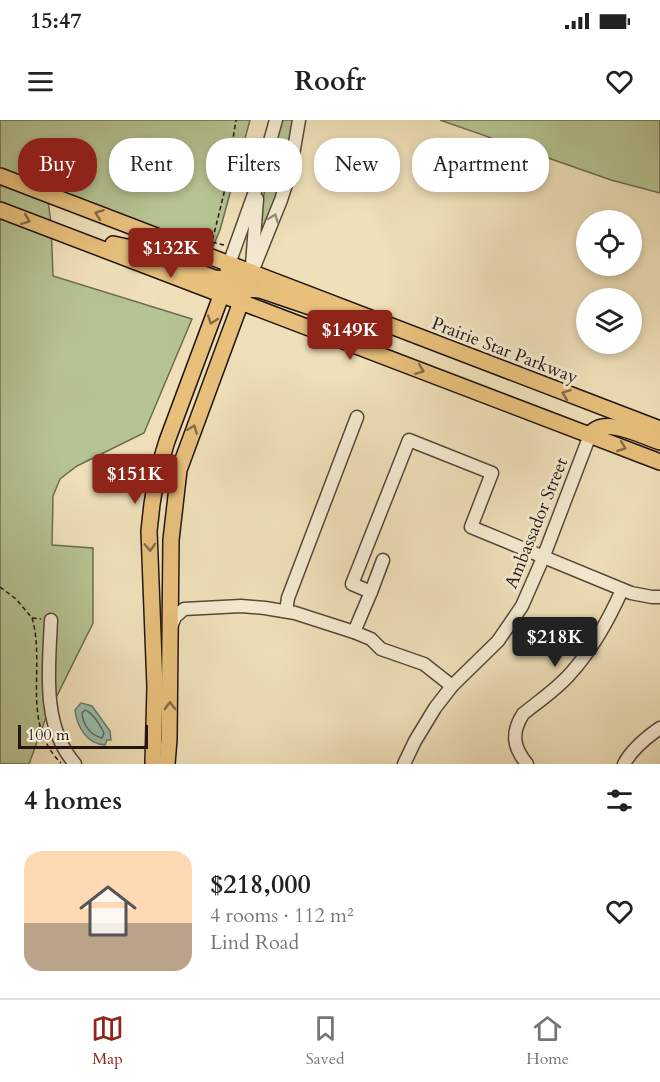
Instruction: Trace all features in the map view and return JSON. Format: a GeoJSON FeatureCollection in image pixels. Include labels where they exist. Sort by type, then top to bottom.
{"type":"FeatureCollection","features":[{"type":"Feature","properties":{"kind":"main road","name":"Prairie Star Parkway"},"geometry":{"type":"LineString","coordinates":[[0,176],[386,326],[660,429]]}},
{"type":"Feature","properties":{"kind":"main road"},"geometry":{"type":"LineString","coordinates":[[0,210],[82,241],[224,287],[248,293],[275,295],[339,318],[366,325],[386,326]]}},
{"type":"Feature","properties":{"kind":"main road"},"geometry":{"type":"LineString","coordinates":[[153,764],[155,687],[149,531],[152,504],[157,474],[167,441],[224,287],[229,264]]}},
{"type":"Feature","properties":{"kind":"main road"},"geometry":{"type":"LineString","coordinates":[[224,287],[252,272]]}},
{"type":"Feature","properties":{"kind":"main road"},"geometry":{"type":"LineString","coordinates":[[167,764],[171,540],[179,470],[248,293],[252,272]]}},
{"type":"Feature","properties":{"kind":"main road"},"geometry":{"type":"LineString","coordinates":[[248,293],[268,311],[660,462]]}},
{"type":"Feature","properties":{"kind":"main road"},"geometry":{"type":"LineString","coordinates":[[590,435],[599,426],[608,426],[660,442]]}},
{"type":"Feature","properties":{"kind":"street"},"geometry":{"type":"LineString","coordinates":[[271,138],[276,120]]}},
{"type":"Feature","properties":{"kind":"street"},"geometry":{"type":"LineString","coordinates":[[252,272],[290,171],[299,120]]}},
{"type":"Feature","properties":{"kind":"street"},"geometry":{"type":"LineString","coordinates":[[229,264],[255,192]]}},
{"type":"Feature","properties":{"kind":"street"},"geometry":{"type":"LineString","coordinates":[[252,272],[257,192]]}},
{"type":"Feature","properties":{"kind":"street"},"geometry":{"type":"LineString","coordinates":[[286,611],[288,598],[357,417]]}},
{"type":"Feature","properties":{"kind":"street","name":"Ambassador Street"},"geometry":{"type":"LineString","coordinates":[[404,764],[424,725],[452,686],[498,641],[526,598],[590,435]]}},
{"type":"Feature","properties":{"kind":"street"},"geometry":{"type":"LineString","coordinates":[[370,592],[351,584],[410,440],[492,473],[471,527],[622,590],[660,597]]}},
{"type":"Feature","properties":{"kind":"street"},"geometry":{"type":"LineString","coordinates":[[354,632],[383,561]]}},
{"type":"Feature","properties":{"kind":"street"},"geometry":{"type":"LineString","coordinates":[[527,764],[520,756],[515,732],[523,714],[570,674],[601,632],[622,590]]}},
{"type":"Feature","properties":{"kind":"street"},"geometry":{"type":"LineString","coordinates":[[170,595],[184,609]]}},
{"type":"Feature","properties":{"kind":"street"},"geometry":{"type":"LineString","coordinates":[[170,629],[175,617],[184,609],[241,606],[286,611],[371,639],[381,649],[424,664],[452,686]]}},
{"type":"Feature","properties":{"kind":"street"},"geometry":{"type":"LineString","coordinates":[[51,620],[48,684],[54,726],[59,742],[75,764]]}},
{"type":"Feature","properties":{"kind":"street"},"geometry":{"type":"LineString","coordinates":[[624,764],[646,738],[660,728]]}},
{"type":"Feature","properties":{"kind":"path"},"geometry":{"type":"LineString","coordinates":[[226,246],[212,242],[225,189],[236,120]]}},
{"type":"Feature","properties":{"kind":"path"},"geometry":{"type":"LineString","coordinates":[[0,587],[16,599],[32,618],[51,620]]}},
{"type":"Feature","properties":{"kind":"green space"},"geometry":{"type":"Polygon","coordinates":[[[0,120],[250,120],[245,138],[206,138],[206,192],[230,192],[220,230],[209,256],[48,201],[53,276],[192,319],[144,433],[77,466],[60,479],[53,496],[52,545],[93,548],[93,623],[45,720],[29,764],[0,764],[0,120]]]}},
{"type":"Feature","properties":{"kind":"green space"},"geometry":{"type":"Polygon","coordinates":[[[280,120],[296,120],[289,138],[275,138],[280,120]]]}},
{"type":"Feature","properties":{"kind":"green space"},"geometry":{"type":"Polygon","coordinates":[[[440,120],[660,120],[660,193],[611,180],[549,158],[549,138],[491,138],[440,120]]]}},
{"type":"Feature","properties":{"kind":"green space"},"geometry":{"type":"Polygon","coordinates":[[[264,192],[277,192],[258,243],[264,192]]]}},
{"type":"Feature","properties":{"kind":"water"},"geometry":{"type":"Polygon","coordinates":[[[81,703],[92,706],[110,731],[111,740],[107,740],[105,745],[88,738],[80,728],[75,710],[81,703]]]}}]}
